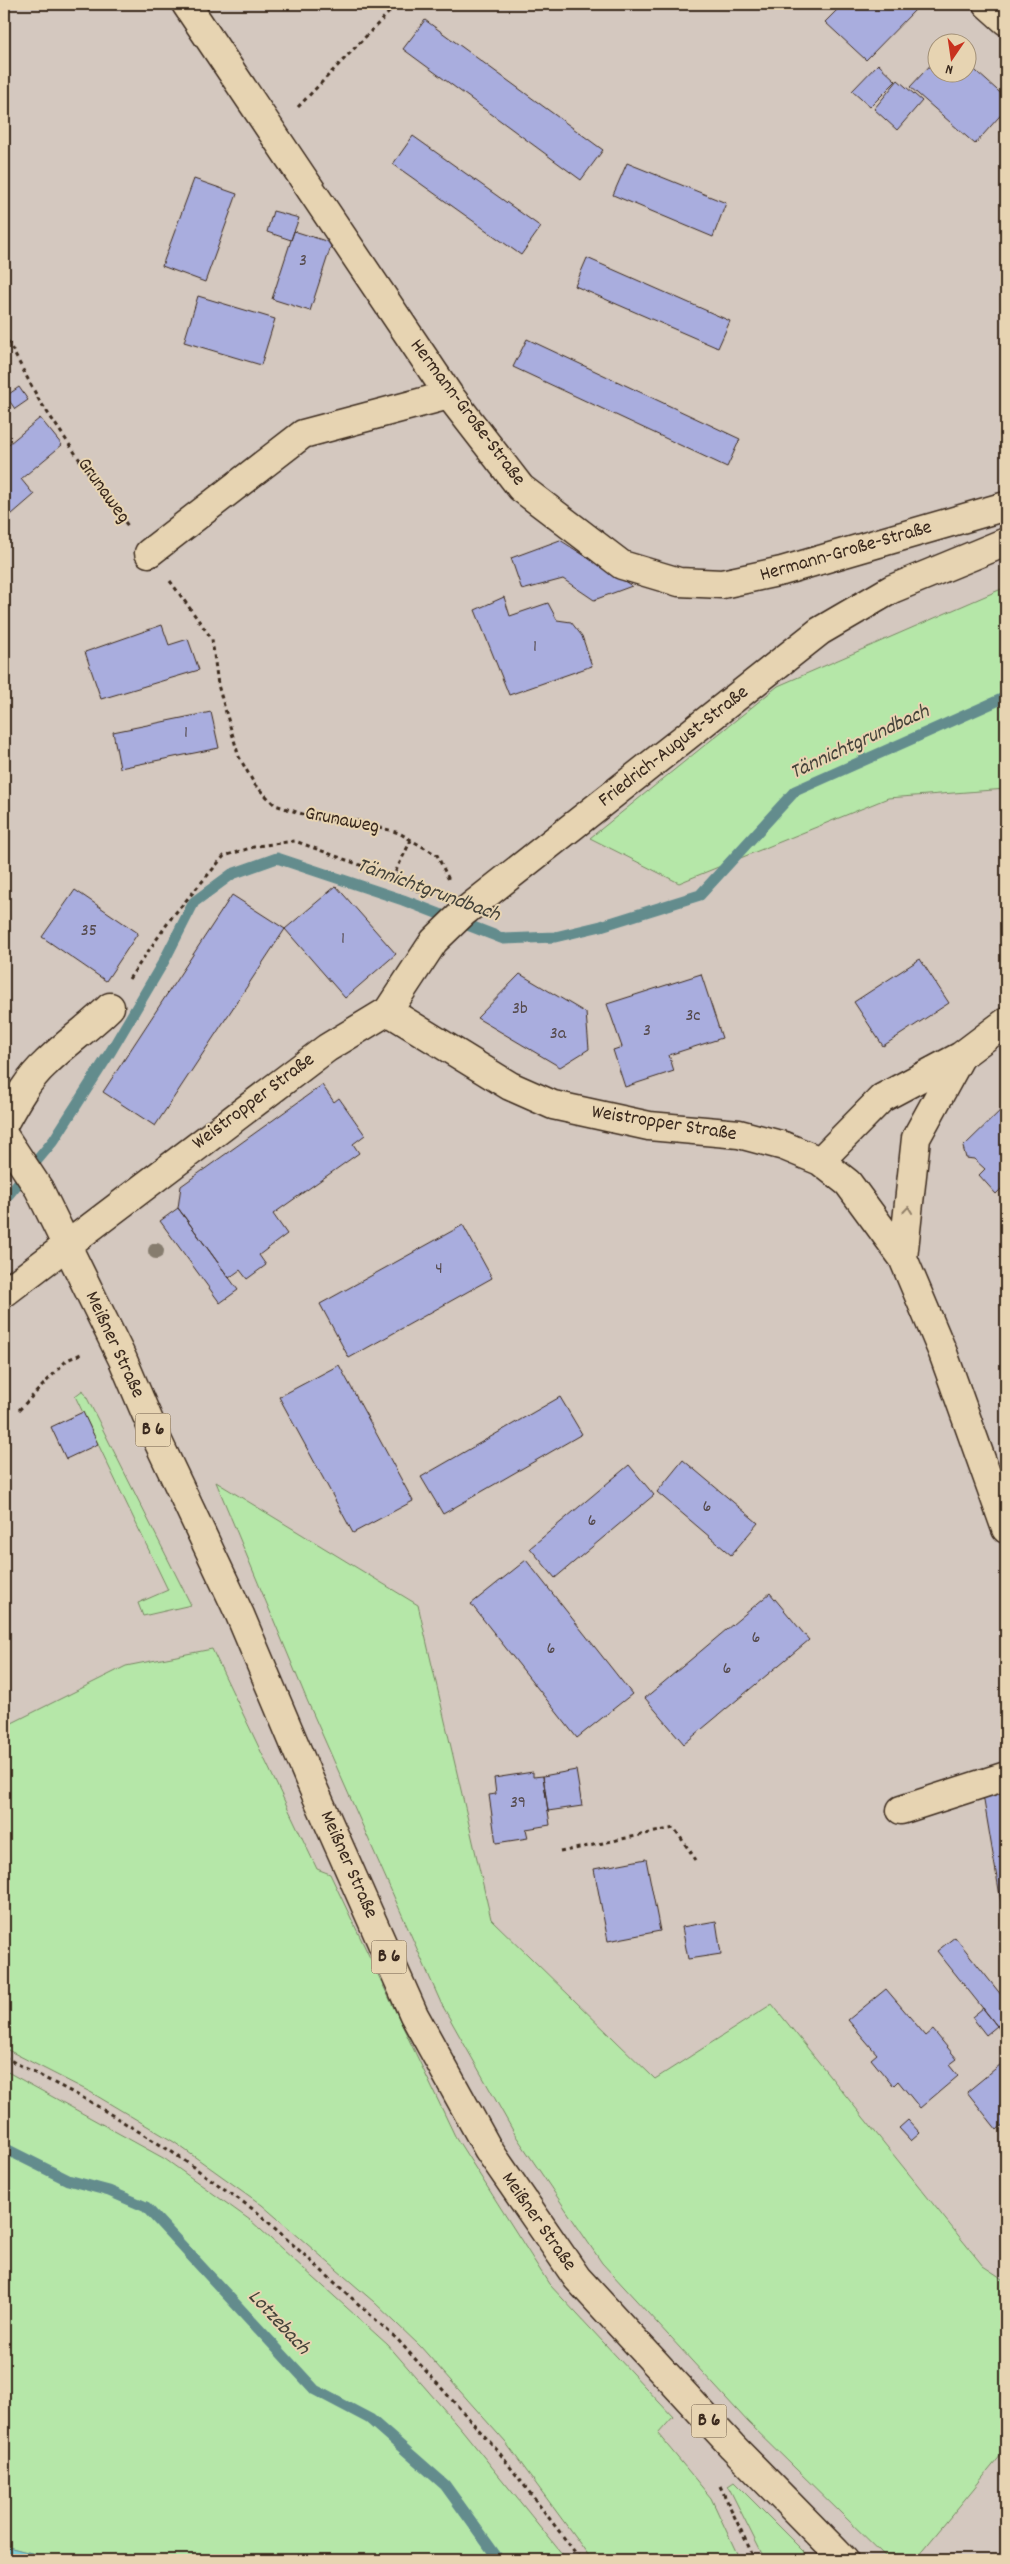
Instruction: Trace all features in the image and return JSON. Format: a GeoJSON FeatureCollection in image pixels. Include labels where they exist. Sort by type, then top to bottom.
{"type":"FeatureCollection","features":[{"type":"Feature","properties":{"kind":"street","name":"Hermann-Große-Straße"},"geometry":{"type":"LineString","coordinates":[[186,4],[449,395],[521,488],[622,565],[679,582],[722,584],[782,571],[1006,506]]}},
{"type":"Feature","properties":{"kind":"street"},"geometry":{"type":"LineString","coordinates":[[987,4],[1006,21]]}},
{"type":"Feature","properties":{"kind":"street"},"geometry":{"type":"LineString","coordinates":[[149,553],[303,434],[449,395]]}},
{"type":"Feature","properties":{"kind":"street","name":"Friedrich-August-Straße"},"geometry":{"type":"LineString","coordinates":[[388,1010],[434,941],[464,912],[820,631],[892,589],[1006,542]]}},
{"type":"Feature","properties":{"kind":"street"},"geometry":{"type":"LineString","coordinates":[[4,1124],[18,1098],[45,1063],[92,1025],[110,1007]]}},
{"type":"Feature","properties":{"kind":"street","name":"Weistropper Straße"},"geometry":{"type":"LineString","coordinates":[[4,1293],[327,1048],[388,1010],[510,1086],[553,1105],[649,1126],[739,1134],[784,1146],[820,1161],[848,1183],[903,1258],[943,1353],[1006,1529]]}},
{"type":"Feature","properties":{"kind":"street"},"geometry":{"type":"LineString","coordinates":[[820,1161],[882,1098],[961,1056],[1006,1022]]}},
{"type":"Feature","properties":{"kind":"street"},"geometry":{"type":"LineString","coordinates":[[903,1258],[916,1138],[961,1056]]}},
{"type":"Feature","properties":{"kind":"street","name":"B 6"},"geometry":{"type":"LineString","coordinates":[[11,1146],[39,1189],[67,1244]]}},
{"type":"Feature","properties":{"kind":"street","name":"Meißner Straße"},"geometry":{"type":"LineString","coordinates":[[67,1244],[113,1339],[155,1435],[240,1615],[310,1781],[414,2014],[488,2149],[577,2278],[732,2446],[844,2560]]}},
{"type":"Feature","properties":{"kind":"street"},"geometry":{"type":"LineString","coordinates":[[901,1810],[1006,1776]]}},
{"type":"Feature","properties":{"kind":"path"},"geometry":{"type":"LineString","coordinates":[[294,111],[397,4]]}},
{"type":"Feature","properties":{"kind":"path","name":"Grunaweg"},"geometry":{"type":"LineString","coordinates":[[4,334],[39,400],[92,478],[212,639],[218,685],[223,703],[239,757],[255,785],[275,805],[321,820],[359,821],[398,833],[437,855],[464,912]]}},
{"type":"Feature","properties":{"kind":"path"},"geometry":{"type":"LineString","coordinates":[[392,879],[411,840]]}},
{"type":"Feature","properties":{"kind":"path","name":"Grunaweg"},"geometry":{"type":"LineString","coordinates":[[110,1007],[172,917],[224,856],[257,846],[295,842],[392,879],[464,912]]}},
{"type":"Feature","properties":{"kind":"path"},"geometry":{"type":"LineString","coordinates":[[19,1410],[68,1360],[113,1339]]}},
{"type":"Feature","properties":{"kind":"path"},"geometry":{"type":"LineString","coordinates":[[560,1852],[674,1828],[696,1860]]}},
{"type":"Feature","properties":{"kind":"path"},"geometry":{"type":"LineString","coordinates":[[4,2057],[89,2100],[172,2152],[257,2212],[398,2340],[498,2452],[581,2560]]}},
{"type":"Feature","properties":{"kind":"path"},"geometry":{"type":"LineString","coordinates":[[732,2446],[711,2466],[755,2560]]}},
{"type":"Feature","properties":{"kind":"green space"},"geometry":{"type":"Polygon","coordinates":[[[1006,587],[1006,789],[888,798],[679,883],[590,838],[778,686],[1006,587]]]}},
{"type":"Feature","properties":{"kind":"green space"},"geometry":{"type":"Polygon","coordinates":[[[83,1390],[191,1605],[143,1616],[138,1603],[168,1590],[75,1396],[83,1390]]]}},
{"type":"Feature","properties":{"kind":"green space"},"geometry":{"type":"Polygon","coordinates":[[[216,1482],[418,1605],[491,1919],[655,2079],[772,2004],[983,2266],[1006,2281],[1006,2449],[915,2560],[889,2560],[748,2422],[602,2263],[516,2136],[441,2003],[307,1700],[216,1482]]]}},
{"type":"Feature","properties":{"kind":"green space"},"geometry":{"type":"Polygon","coordinates":[[[212,1649],[317,1869],[330,1874],[455,2136],[549,2284],[673,2417],[658,2434],[711,2498],[740,2560],[592,2560],[506,2443],[420,2346],[374,2302],[262,2205],[174,2142],[92,2093],[4,2048],[4,1727],[126,1666],[212,1649]]]}},
{"type":"Feature","properties":{"kind":"green space"},"geometry":{"type":"Polygon","coordinates":[[[4,2070],[165,2159],[250,2220],[388,2345],[462,2430],[567,2560],[55,2560],[4,2546],[4,2070]]]}},
{"type":"Feature","properties":{"kind":"green space"},"geometry":{"type":"Polygon","coordinates":[[[734,2482],[812,2560],[765,2560],[728,2486],[734,2482]]]}},
{"type":"Feature","properties":{"kind":"water"},"geometry":{"type":"Polygon","coordinates":[[[4,2546],[51,2558],[55,2560],[4,2560],[4,2546]]]}},
{"type":"Feature","properties":{"kind":"building"},"geometry":{"type":"Polygon","coordinates":[[[843,4],[909,4],[915,10],[866,60],[825,22],[843,4]]]}},
{"type":"Feature","properties":{"kind":"building"},"geometry":{"type":"Polygon","coordinates":[[[425,20],[603,150],[581,180],[403,49],[425,20]]]}},
{"type":"Feature","properties":{"kind":"building"},"geometry":{"type":"Polygon","coordinates":[[[878,64],[896,81],[870,107],[852,91],[878,64]]]}},
{"type":"Feature","properties":{"kind":"building"},"geometry":{"type":"Polygon","coordinates":[[[928,68],[928,82],[978,82],[978,73],[1006,98],[1006,109],[975,144],[910,87],[928,68]]]}},
{"type":"Feature","properties":{"kind":"building"},"geometry":{"type":"Polygon","coordinates":[[[898,80],[922,101],[897,130],[874,109],[898,80]]]}},
{"type":"Feature","properties":{"kind":"building"},"geometry":{"type":"Polygon","coordinates":[[[413,136],[541,227],[521,255],[393,164],[413,136]]]}},
{"type":"Feature","properties":{"kind":"building"},"geometry":{"type":"Polygon","coordinates":[[[627,163],[726,203],[713,237],[613,195],[627,163]]]}},
{"type":"Feature","properties":{"kind":"building"},"geometry":{"type":"Polygon","coordinates":[[[194,179],[237,194],[205,282],[162,266],[194,179]]]}},
{"type":"Feature","properties":{"kind":"building"},"geometry":{"type":"Polygon","coordinates":[[[273,211],[299,218],[291,240],[267,232],[273,211]]]}},
{"type":"Feature","properties":{"kind":"building"},"geometry":{"type":"Polygon","coordinates":[[[294,231],[332,243],[310,311],[272,299],[294,231]]]}},
{"type":"Feature","properties":{"kind":"building"},"geometry":{"type":"Polygon","coordinates":[[[587,258],[730,321],[718,348],[575,286],[587,258]]]}},
{"type":"Feature","properties":{"kind":"building"},"geometry":{"type":"Polygon","coordinates":[[[198,296],[275,319],[261,365],[184,342],[198,296]]]}},
{"type":"Feature","properties":{"kind":"building"},"geometry":{"type":"Polygon","coordinates":[[[527,339],[740,439],[727,467],[513,367],[527,339]]]}},
{"type":"Feature","properties":{"kind":"building"},"geometry":{"type":"Polygon","coordinates":[[[19,387],[28,400],[15,409],[6,396],[19,387]]]}},
{"type":"Feature","properties":{"kind":"building"},"geometry":{"type":"Polygon","coordinates":[[[40,418],[62,445],[21,479],[34,495],[4,521],[4,448],[40,418]]]}},
{"type":"Feature","properties":{"kind":"building"},"geometry":{"type":"Polygon","coordinates":[[[560,540],[632,586],[594,600],[563,579],[522,590],[511,558],[560,540]]]}},
{"type":"Feature","properties":{"kind":"building"},"geometry":{"type":"Polygon","coordinates":[[[504,597],[510,616],[548,603],[557,620],[571,622],[582,636],[592,666],[509,695],[475,610],[504,597]]]}},
{"type":"Feature","properties":{"kind":"building"},"geometry":{"type":"Polygon","coordinates":[[[162,625],[169,645],[188,639],[199,670],[101,699],[85,652],[162,625]]]}},
{"type":"Feature","properties":{"kind":"building"},"geometry":{"type":"Polygon","coordinates":[[[211,712],[219,748],[120,768],[113,732],[211,712]]]}},
{"type":"Feature","properties":{"kind":"building"},"geometry":{"type":"Polygon","coordinates":[[[336,886],[396,954],[345,998],[285,929],[336,886]]]}},
{"type":"Feature","properties":{"kind":"building"},"geometry":{"type":"Polygon","coordinates":[[[75,890],[138,933],[106,981],[42,937],[75,890]]]}},
{"type":"Feature","properties":{"kind":"building"},"geometry":{"type":"Polygon","coordinates":[[[232,895],[285,929],[155,1126],[103,1092],[232,895]]]}},
{"type":"Feature","properties":{"kind":"building"},"geometry":{"type":"Polygon","coordinates":[[[920,959],[949,1003],[883,1046],[854,1002],[920,959]]]}},
{"type":"Feature","properties":{"kind":"building"},"geometry":{"type":"Polygon","coordinates":[[[520,974],[586,1013],[589,1049],[560,1067],[477,1018],[520,974]]]}},
{"type":"Feature","properties":{"kind":"building"},"geometry":{"type":"Polygon","coordinates":[[[701,974],[722,1038],[669,1055],[674,1071],[625,1087],[613,1050],[622,1047],[607,1004],[701,974]]]}},
{"type":"Feature","properties":{"kind":"building"},"geometry":{"type":"Polygon","coordinates":[[[322,1085],[334,1102],[339,1098],[365,1135],[353,1144],[359,1153],[273,1214],[287,1234],[259,1255],[266,1265],[247,1279],[240,1270],[229,1278],[178,1208],[181,1186],[322,1085]]]}},
{"type":"Feature","properties":{"kind":"building"},"geometry":{"type":"Polygon","coordinates":[[[1006,1105],[1006,1193],[1002,1188],[996,1194],[979,1175],[985,1169],[974,1159],[966,1158],[963,1147],[1006,1105]]]}},
{"type":"Feature","properties":{"kind":"building"},"geometry":{"type":"Polygon","coordinates":[[[178,1208],[238,1290],[220,1303],[160,1221],[178,1208]]]}},
{"type":"Feature","properties":{"kind":"building"},"geometry":{"type":"Polygon","coordinates":[[[463,1225],[492,1278],[349,1358],[320,1304],[463,1225]]]}},
{"type":"Feature","properties":{"kind":"building"},"geometry":{"type":"Polygon","coordinates":[[[339,1365],[413,1501],[353,1533],[279,1397],[339,1365]]]}},
{"type":"Feature","properties":{"kind":"building"},"geometry":{"type":"Polygon","coordinates":[[[560,1397],[582,1434],[443,1514],[421,1477],[560,1397]]]}},
{"type":"Feature","properties":{"kind":"building"},"geometry":{"type":"Polygon","coordinates":[[[83,1412],[98,1444],[66,1459],[51,1427],[83,1412]]]}},
{"type":"Feature","properties":{"kind":"building"},"geometry":{"type":"Polygon","coordinates":[[[683,1460],[758,1523],[731,1555],[657,1492],[683,1460]]]}},
{"type":"Feature","properties":{"kind":"building"},"geometry":{"type":"Polygon","coordinates":[[[629,1465],[654,1495],[555,1578],[530,1548],[629,1465]]]}},
{"type":"Feature","properties":{"kind":"building"},"geometry":{"type":"Polygon","coordinates":[[[526,1560],[632,1694],[577,1738],[471,1604],[526,1560]]]}},
{"type":"Feature","properties":{"kind":"building"},"geometry":{"type":"Polygon","coordinates":[[[770,1593],[809,1640],[684,1744],[645,1698],[770,1593]]]}},
{"type":"Feature","properties":{"kind":"building"},"geometry":{"type":"Polygon","coordinates":[[[576,1770],[582,1806],[548,1811],[543,1776],[576,1770]]]}},
{"type":"Feature","properties":{"kind":"building"},"geometry":{"type":"Polygon","coordinates":[[[533,1772],[533,1777],[543,1776],[550,1825],[526,1829],[528,1838],[496,1843],[489,1795],[496,1794],[494,1778],[533,1772]]]}},
{"type":"Feature","properties":{"kind":"building"},"geometry":{"type":"Polygon","coordinates":[[[1006,1791],[1006,1901],[1001,1902],[983,1795],[1006,1791]]]}},
{"type":"Feature","properties":{"kind":"building"},"geometry":{"type":"Polygon","coordinates":[[[646,1859],[660,1931],[608,1941],[594,1869],[646,1859]]]}},
{"type":"Feature","properties":{"kind":"building"},"geometry":{"type":"Polygon","coordinates":[[[716,1921],[721,1954],[688,1959],[682,1927],[716,1921]]]}},
{"type":"Feature","properties":{"kind":"building"},"geometry":{"type":"Polygon","coordinates":[[[955,1937],[1006,2001],[1006,2018],[997,2026],[937,1951],[955,1937]]]}},
{"type":"Feature","properties":{"kind":"building"},"geometry":{"type":"Polygon","coordinates":[[[886,1989],[926,2036],[933,2030],[957,2059],[949,2065],[958,2076],[920,2108],[898,2081],[893,2086],[871,2059],[877,2054],[848,2020],[886,1989]]]}},
{"type":"Feature","properties":{"kind":"building"},"geometry":{"type":"Polygon","coordinates":[[[983,2008],[997,2026],[986,2035],[972,2017],[983,2008]]]}},
{"type":"Feature","properties":{"kind":"building"},"geometry":{"type":"Polygon","coordinates":[[[1006,2018],[1006,2038],[997,2026],[1006,2018]]]}},
{"type":"Feature","properties":{"kind":"building"},"geometry":{"type":"Polygon","coordinates":[[[1006,2060],[1006,2122],[997,2130],[967,2092],[1006,2060]]]}},
{"type":"Feature","properties":{"kind":"building"},"geometry":{"type":"Polygon","coordinates":[[[908,2120],[920,2133],[911,2141],[899,2128],[908,2120]]]}},
{"type":"Feature","properties":{"kind":"waterway","name":"Tännichtgrundbach"},"geometry":{"type":"LineString","coordinates":[[4,1200],[54,1140],[111,1051],[164,961],[194,902],[232,874],[277,858],[403,900],[504,939],[555,937],[601,926],[700,895],[795,791],[1006,697]]}},
{"type":"Feature","properties":{"kind":"waterway","name":"Lotzebach"},"geometry":{"type":"LineString","coordinates":[[4,2148],[68,2180],[109,2191],[146,2207],[315,2390],[370,2419],[445,2485],[499,2560]]}}]}
